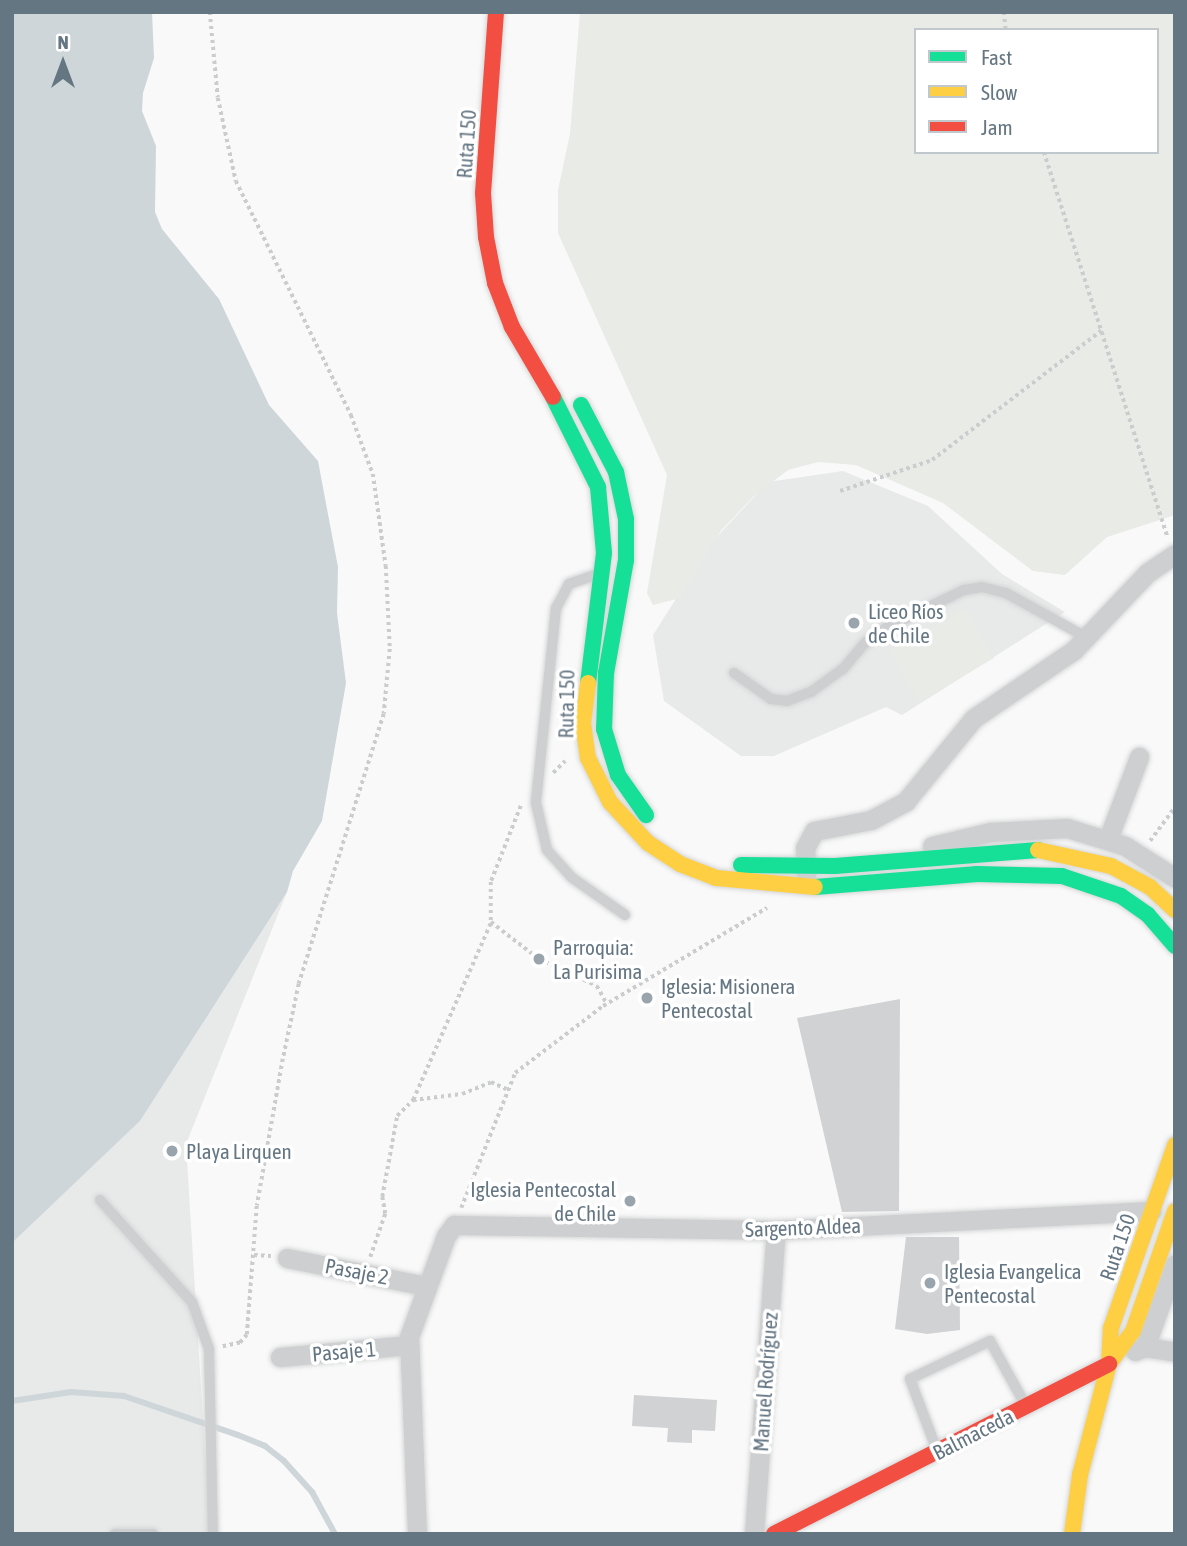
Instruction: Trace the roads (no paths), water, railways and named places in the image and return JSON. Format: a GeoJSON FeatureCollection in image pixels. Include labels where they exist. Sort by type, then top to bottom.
{"type":"FeatureCollection","features":[{"type":"Feature","properties":{"kind":"main road","name":"Ruta 150"},"geometry":{"type":"LineString","coordinates":[[496,12],[484,192],[489,260],[512,327],[590,466],[603,510],[601,574],[585,680],[585,743],[593,773],[610,802],[633,830],[663,854],[698,872],[737,884],[807,888],[977,874],[1062,876],[1121,895],[1148,915],[1175,946]]}},
{"type":"Feature","properties":{"kind":"main road","name":"Ruta 150"},"geometry":{"type":"LineString","coordinates":[[574,394],[607,450],[626,519],[626,560],[604,693],[605,737],[626,790],[659,827]]}},
{"type":"Feature","properties":{"kind":"main road"},"geometry":{"type":"LineString","coordinates":[[695,851],[718,859],[806,868],[1018,849],[1065,853],[1133,876],[1175,909]]}},
{"type":"Feature","properties":{"kind":"main road","name":"Ruta 150"},"geometry":{"type":"LineString","coordinates":[[1109,1364],[1111,1328],[1175,1145]]}},
{"type":"Feature","properties":{"kind":"main road","name":"Ruta 150"},"geometry":{"type":"LineString","coordinates":[[1109,1364],[1133,1331],[1175,1211]]}},
{"type":"Feature","properties":{"kind":"main road"},"geometry":{"type":"LineString","coordinates":[[1072,1534],[1080,1475],[1109,1364]]}},
{"type":"Feature","properties":{"kind":"main road","name":"Balmaceda"},"geometry":{"type":"LineString","coordinates":[[774,1534],[1109,1364]]}},
{"type":"Feature","properties":{"kind":"street"},"geometry":{"type":"LineString","coordinates":[[807,888],[807,841],[814,831],[872,820],[906,802],[974,718],[1088,638],[1147,572],[1174,554]]}},
{"type":"Feature","properties":{"kind":"street"},"geometry":{"type":"LineString","coordinates":[[1108,839],[1139,757]]}},
{"type":"Feature","properties":{"kind":"street"},"geometry":{"type":"LineString","coordinates":[[894,860],[962,837],[1019,828],[1067,828],[1108,839],[1142,855],[1175,878]]}},
{"type":"Feature","properties":{"kind":"street","name":"Sargento Aldea"},"geometry":{"type":"LineString","coordinates":[[426,1286],[454,1225],[776,1230],[1152,1211]]}},
{"type":"Feature","properties":{"kind":"street","name":"Manuel Rodríguez"},"geometry":{"type":"LineString","coordinates":[[754,1534],[776,1230]]}},
{"type":"Feature","properties":{"kind":"street","name":"Pasaje 2"},"geometry":{"type":"LineString","coordinates":[[287,1258],[426,1286]]}},
{"type":"Feature","properties":{"kind":"street"},"geometry":{"type":"LineString","coordinates":[[1175,1264],[1145,1347],[1175,1352]]}},
{"type":"Feature","properties":{"kind":"street"},"geometry":{"type":"LineString","coordinates":[[417,1534],[409,1345],[426,1286]]}},
{"type":"Feature","properties":{"kind":"street","name":"Pasaje 1"},"geometry":{"type":"LineString","coordinates":[[280,1357],[409,1345]]}},
{"type":"Feature","properties":{"kind":"street","name":"Balmaceda"},"geometry":{"type":"LineString","coordinates":[[1109,1364],[1145,1347]]}},
{"type":"Feature","properties":{"kind":"lane"},"geometry":{"type":"LineString","coordinates":[[601,574],[583,575],[569,584],[556,608],[537,787],[539,831],[547,850],[571,877],[625,915]]}},
{"type":"Feature","properties":{"kind":"lane"},"geometry":{"type":"LineString","coordinates":[[734,673],[771,699],[787,701],[832,676],[886,628],[964,590],[982,587],[1006,593],[1088,638]]}},
{"type":"Feature","properties":{"kind":"lane"},"geometry":{"type":"LineString","coordinates":[[100,1200],[192,1302],[209,1349],[213,1534]]}},
{"type":"Feature","properties":{"kind":"lane"},"geometry":{"type":"LineString","coordinates":[[938,1452],[910,1379],[990,1342],[1027,1406]]}},
{"type":"Feature","properties":{"kind":"lane"},"geometry":{"type":"LineString","coordinates":[[115,1534],[153,1534]]}},
{"type":"Feature","properties":{"kind":"waterway"},"geometry":{"type":"LineString","coordinates":[[12,1401],[71,1392],[124,1396],[265,1446],[284,1461],[312,1492],[335,1534]]}},
{"type":"Feature","properties":{"kind":"place","name":"Liceo Ríos de Chile"},"geometry":{"type":"Point","coordinates":[854,623]}},
{"type":"Feature","properties":{"kind":"place","name":"Parroquia: La Purisima"},"geometry":{"type":"Point","coordinates":[539,959]}},
{"type":"Feature","properties":{"kind":"place","name":"Iglesia: Misionera Pentecostal"},"geometry":{"type":"Point","coordinates":[647,998]}},
{"type":"Feature","properties":{"kind":"place","name":"Playa Lirquen"},"geometry":{"type":"Point","coordinates":[172,1151]}},
{"type":"Feature","properties":{"kind":"place","name":"Iglesia Pentecostal de Chile"},"geometry":{"type":"Point","coordinates":[630,1201]}},
{"type":"Feature","properties":{"kind":"place","name":"Iglesia Evangelica Pentecostal"},"geometry":{"type":"Point","coordinates":[930,1283]}}]}
